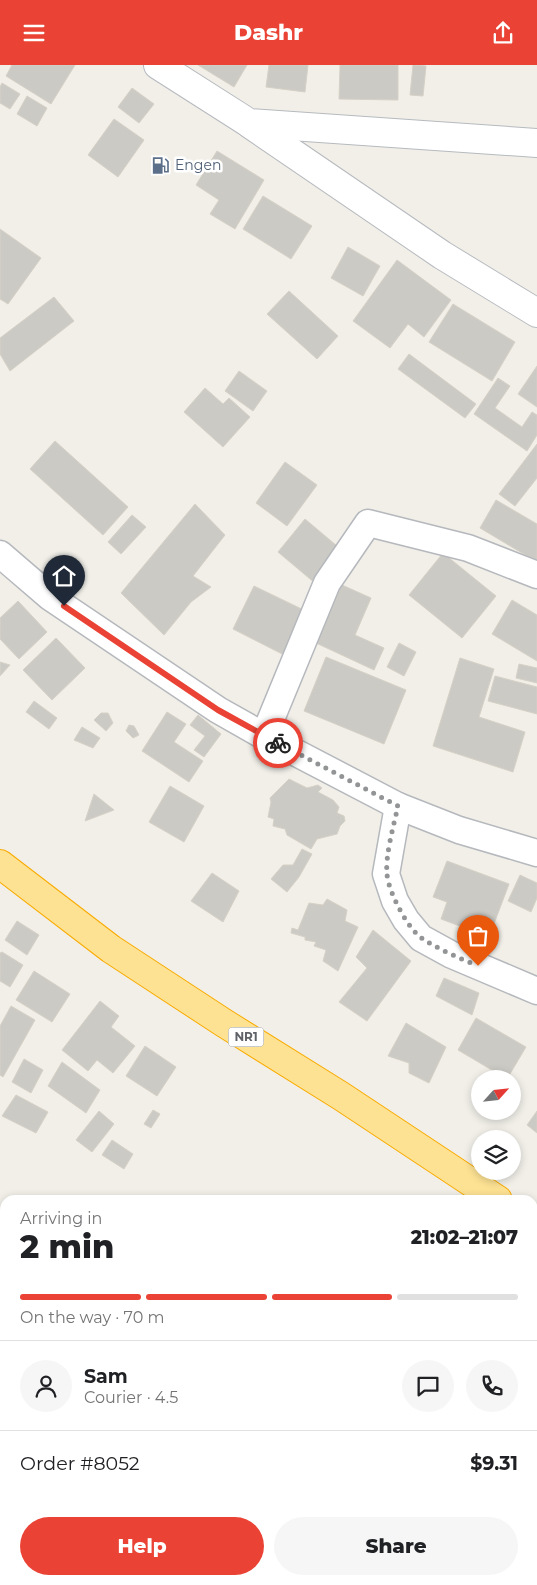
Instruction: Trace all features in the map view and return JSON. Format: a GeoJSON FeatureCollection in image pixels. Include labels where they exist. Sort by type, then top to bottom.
{"type":"FeatureCollection","features":[{"type":"Feature","properties":{"kind":"highway","name":"NR1"},"geometry":{"type":"LineString","coordinates":[[0,864],[111,949],[490,1195]]}},
{"type":"Feature","properties":{"kind":"street"},"geometry":{"type":"LineString","coordinates":[[158,65],[249,123],[442,255],[537,313]]}},
{"type":"Feature","properties":{"kind":"street"},"geometry":{"type":"LineString","coordinates":[[249,123],[537,143]]}},
{"type":"Feature","properties":{"kind":"street"},"geometry":{"type":"LineString","coordinates":[[264,736],[327,583],[368,523],[468,548],[537,575]]}},
{"type":"Feature","properties":{"kind":"street"},"geometry":{"type":"LineString","coordinates":[[0,554],[50,597],[218,710],[264,736],[398,806],[459,830],[537,853]]}},
{"type":"Feature","properties":{"kind":"street"},"geometry":{"type":"LineString","coordinates":[[398,806],[386,874],[395,901],[406,920],[421,938],[452,955],[537,991]]}},
{"type":"Feature","properties":{"kind":"building"},"geometry":{"type":"Polygon","coordinates":[[[12,65],[75,65],[51,104],[6,76],[12,65]]]}},
{"type":"Feature","properties":{"kind":"building"},"geometry":{"type":"Polygon","coordinates":[[[198,65],[247,65],[234,87],[198,65]]]}},
{"type":"Feature","properties":{"kind":"building"},"geometry":{"type":"Polygon","coordinates":[[[269,65],[308,65],[305,92],[266,87],[269,65]]]}},
{"type":"Feature","properties":{"kind":"building"},"geometry":{"type":"Polygon","coordinates":[[[340,65],[398,65],[398,100],[339,99],[340,65]]]}},
{"type":"Feature","properties":{"kind":"building"},"geometry":{"type":"Polygon","coordinates":[[[413,65],[426,66],[423,96],[410,95],[413,65]]]}},
{"type":"Feature","properties":{"kind":"building"},"geometry":{"type":"Polygon","coordinates":[[[2,83],[20,94],[10,109],[0,103],[0,87],[2,83]]]}},
{"type":"Feature","properties":{"kind":"building"},"geometry":{"type":"Polygon","coordinates":[[[132,88],[154,104],[139,123],[118,107],[132,88]]]}},
{"type":"Feature","properties":{"kind":"building"},"geometry":{"type":"Polygon","coordinates":[[[27,96],[47,108],[37,126],[17,114],[27,96]]]}},
{"type":"Feature","properties":{"kind":"building"},"geometry":{"type":"Polygon","coordinates":[[[114,119],[144,140],[118,177],[88,155],[114,119]]]}},
{"type":"Feature","properties":{"kind":"building"},"geometry":{"type":"Polygon","coordinates":[[[217,151],[264,180],[235,229],[210,214],[219,200],[196,185],[217,151]]]}},
{"type":"Feature","properties":{"kind":"building"},"geometry":{"type":"Polygon","coordinates":[[[263,196],[312,226],[291,259],[243,229],[263,196]]]}},
{"type":"Feature","properties":{"kind":"building"},"geometry":{"type":"Polygon","coordinates":[[[0,229],[41,258],[8,304],[0,299],[0,229]]]}},
{"type":"Feature","properties":{"kind":"building"},"geometry":{"type":"Polygon","coordinates":[[[348,247],[380,266],[363,296],[331,278],[348,247]]]}},
{"type":"Feature","properties":{"kind":"building"},"geometry":{"type":"Polygon","coordinates":[[[397,260],[451,300],[424,337],[408,324],[390,348],[353,321],[397,260]]]}},
{"type":"Feature","properties":{"kind":"building"},"geometry":{"type":"Polygon","coordinates":[[[289,291],[338,336],[317,359],[267,314],[289,291]]]}},
{"type":"Feature","properties":{"kind":"building"},"geometry":{"type":"Polygon","coordinates":[[[54,297],[74,321],[10,371],[0,354],[0,338],[54,297]]]}},
{"type":"Feature","properties":{"kind":"building"},"geometry":{"type":"Polygon","coordinates":[[[453,304],[515,342],[492,381],[429,342],[453,304]]]}},
{"type":"Feature","properties":{"kind":"building"},"geometry":{"type":"Polygon","coordinates":[[[409,354],[476,404],[465,418],[398,369],[409,354]]]}},
{"type":"Feature","properties":{"kind":"building"},"geometry":{"type":"Polygon","coordinates":[[[537,366],[537,407],[518,394],[537,366]]]}},
{"type":"Feature","properties":{"kind":"building"},"geometry":{"type":"Polygon","coordinates":[[[239,371],[267,391],[253,411],[225,391],[239,371]]]}},
{"type":"Feature","properties":{"kind":"building"},"geometry":{"type":"Polygon","coordinates":[[[498,378],[510,386],[495,408],[522,427],[532,412],[537,415],[537,435],[527,451],[474,414],[498,378]]]}},
{"type":"Feature","properties":{"kind":"building"},"geometry":{"type":"Polygon","coordinates":[[[205,388],[223,404],[229,398],[250,417],[223,447],[184,412],[205,388]]]}},
{"type":"Feature","properties":{"kind":"building"},"geometry":{"type":"Polygon","coordinates":[[[55,441],[128,507],[103,535],[30,469],[55,441]]]}},
{"type":"Feature","properties":{"kind":"building"},"geometry":{"type":"Polygon","coordinates":[[[537,444],[537,478],[515,506],[499,494],[537,444]]]}},
{"type":"Feature","properties":{"kind":"building"},"geometry":{"type":"Polygon","coordinates":[[[285,462],[317,485],[287,526],[256,503],[285,462]]]}},
{"type":"Feature","properties":{"kind":"building"},"geometry":{"type":"Polygon","coordinates":[[[496,500],[537,524],[537,562],[480,528],[496,500]]]}},
{"type":"Feature","properties":{"kind":"building"},"geometry":{"type":"Polygon","coordinates":[[[195,504],[225,535],[193,576],[211,587],[191,602],[164,635],[121,593],[195,504]]]}},
{"type":"Feature","properties":{"kind":"building"},"geometry":{"type":"Polygon","coordinates":[[[132,515],[146,527],[121,554],[108,542],[132,515]]]}},
{"type":"Feature","properties":{"kind":"building"},"geometry":{"type":"Polygon","coordinates":[[[305,519],[343,551],[316,584],[278,552],[305,519]]]}},
{"type":"Feature","properties":{"kind":"building"},"geometry":{"type":"Polygon","coordinates":[[[443,553],[496,596],[462,638],[409,595],[443,553]]]}},
{"type":"Feature","properties":{"kind":"building"},"geometry":{"type":"Polygon","coordinates":[[[342,585],[371,598],[355,635],[384,648],[374,670],[316,643],[342,585]]]}},
{"type":"Feature","properties":{"kind":"building"},"geometry":{"type":"Polygon","coordinates":[[[254,586],[310,613],[288,657],[233,629],[254,586]]]}},
{"type":"Feature","properties":{"kind":"building"},"geometry":{"type":"Polygon","coordinates":[[[512,600],[537,615],[537,661],[492,634],[512,600]]]}},
{"type":"Feature","properties":{"kind":"building"},"geometry":{"type":"Polygon","coordinates":[[[18,601],[47,632],[19,659],[0,639],[0,618],[18,601]]]}},
{"type":"Feature","properties":{"kind":"building"},"geometry":{"type":"Polygon","coordinates":[[[56,638],[85,668],[52,700],[23,670],[56,638]]]}},
{"type":"Feature","properties":{"kind":"building"},"geometry":{"type":"Polygon","coordinates":[[[399,643],[416,652],[404,676],[387,667],[399,643]]]}},
{"type":"Feature","properties":{"kind":"building"},"geometry":{"type":"Polygon","coordinates":[[[326,657],[406,690],[384,744],[304,711],[326,657]]]}},
{"type":"Feature","properties":{"kind":"building"},"geometry":{"type":"Polygon","coordinates":[[[460,658],[494,669],[479,717],[525,732],[513,772],[433,746],[460,658]]]}},
{"type":"Feature","properties":{"kind":"building"},"geometry":{"type":"Polygon","coordinates":[[[0,662],[10,665],[0,676],[0,662]]]}},
{"type":"Feature","properties":{"kind":"building"},"geometry":{"type":"Polygon","coordinates":[[[519,664],[537,668],[537,683],[516,678],[519,664]]]}},
{"type":"Feature","properties":{"kind":"building"},"geometry":{"type":"Polygon","coordinates":[[[495,676],[537,687],[537,714],[488,701],[495,676]]]}},
{"type":"Feature","properties":{"kind":"building"},"geometry":{"type":"Polygon","coordinates":[[[34,701],[57,718],[49,729],[26,712],[34,701]]]}},
{"type":"Feature","properties":{"kind":"building"},"geometry":{"type":"Polygon","coordinates":[[[167,712],[186,724],[174,742],[203,761],[189,782],[142,751],[167,712]]]}},
{"type":"Feature","properties":{"kind":"building"},"geometry":{"type":"Polygon","coordinates":[[[101,713],[108,713],[113,723],[106,731],[94,720],[101,713]]]}},
{"type":"Feature","properties":{"kind":"building"},"geometry":{"type":"Polygon","coordinates":[[[198,715],[221,734],[204,757],[194,750],[205,736],[190,725],[198,715]]]}},
{"type":"Feature","properties":{"kind":"building"},"geometry":{"type":"Polygon","coordinates":[[[129,725],[134,726],[139,735],[133,738],[126,731],[129,725]]]}},
{"type":"Feature","properties":{"kind":"building"},"geometry":{"type":"Polygon","coordinates":[[[82,727],[100,738],[93,748],[74,740],[82,727]]]}},
{"type":"Feature","properties":{"kind":"building"},"geometry":{"type":"Polygon","coordinates":[[[289,779],[307,788],[318,785],[322,788],[318,792],[333,800],[339,807],[337,813],[344,816],[345,821],[340,826],[337,834],[317,839],[311,849],[287,835],[285,829],[273,826],[274,819],[268,817],[270,798],[289,779]]]}},
{"type":"Feature","properties":{"kind":"building"},"geometry":{"type":"Polygon","coordinates":[[[170,786],[204,806],[184,842],[149,822],[170,786]]]}},
{"type":"Feature","properties":{"kind":"building"},"geometry":{"type":"Polygon","coordinates":[[[94,794],[114,810],[85,821],[94,794]]]}},
{"type":"Feature","properties":{"kind":"building"},"geometry":{"type":"Polygon","coordinates":[[[302,849],[312,854],[299,877],[287,892],[271,879],[283,865],[293,865],[302,849]]]}},
{"type":"Feature","properties":{"kind":"building"},"geometry":{"type":"Polygon","coordinates":[[[447,861],[509,884],[489,937],[441,919],[447,902],[433,897],[447,861]]]}},
{"type":"Feature","properties":{"kind":"building"},"geometry":{"type":"Polygon","coordinates":[[[212,873],[239,891],[223,922],[191,901],[212,873]]]}},
{"type":"Feature","properties":{"kind":"building"},"geometry":{"type":"Polygon","coordinates":[[[520,875],[537,883],[537,898],[531,912],[508,901],[520,875]]]}},
{"type":"Feature","properties":{"kind":"building"},"geometry":{"type":"Polygon","coordinates":[[[327,899],[347,910],[345,921],[358,927],[338,971],[323,961],[326,950],[314,946],[316,942],[305,940],[305,937],[291,933],[292,928],[298,930],[309,903],[323,905],[327,899]]]}},
{"type":"Feature","properties":{"kind":"building"},"geometry":{"type":"Polygon","coordinates":[[[17,921],[39,935],[27,955],[5,940],[17,921]]]}},
{"type":"Feature","properties":{"kind":"building"},"geometry":{"type":"Polygon","coordinates":[[[373,930],[411,961],[367,1021],[339,1002],[367,968],[356,957],[373,930]]]}},
{"type":"Feature","properties":{"kind":"building"},"geometry":{"type":"Polygon","coordinates":[[[2,952],[23,965],[10,987],[0,981],[0,953],[2,952]]]}},
{"type":"Feature","properties":{"kind":"building"},"geometry":{"type":"Polygon","coordinates":[[[34,971],[70,994],[52,1022],[16,1000],[34,971]]]}},
{"type":"Feature","properties":{"kind":"building"},"geometry":{"type":"Polygon","coordinates":[[[444,978],[479,993],[472,1015],[436,996],[444,978]]]}},
{"type":"Feature","properties":{"kind":"building"},"geometry":{"type":"Polygon","coordinates":[[[100,1001],[119,1016],[111,1027],[135,1046],[113,1073],[97,1060],[88,1071],[62,1050],[100,1001]]]}},
{"type":"Feature","properties":{"kind":"building"},"geometry":{"type":"Polygon","coordinates":[[[11,1006],[35,1020],[3,1077],[0,1075],[0,1026],[11,1006]]]}},
{"type":"Feature","properties":{"kind":"building"},"geometry":{"type":"Polygon","coordinates":[[[476,1018],[526,1047],[512,1070],[492,1070],[458,1050],[476,1018]]]}},
{"type":"Feature","properties":{"kind":"building"},"geometry":{"type":"Polygon","coordinates":[[[406,1023],[446,1047],[429,1083],[409,1073],[409,1063],[388,1056],[406,1023]]]}},
{"type":"Feature","properties":{"kind":"building"},"geometry":{"type":"Polygon","coordinates":[[[145,1046],[176,1067],[157,1096],[126,1076],[145,1046]]]}},
{"type":"Feature","properties":{"kind":"building"},"geometry":{"type":"Polygon","coordinates":[[[24,1059],[43,1070],[31,1093],[12,1082],[24,1059]]]}},
{"type":"Feature","properties":{"kind":"building"},"geometry":{"type":"Polygon","coordinates":[[[62,1062],[100,1090],[86,1113],[48,1086],[62,1062]]]}},
{"type":"Feature","properties":{"kind":"building"},"geometry":{"type":"Polygon","coordinates":[[[16,1095],[48,1112],[36,1133],[2,1116],[16,1095]]]}},
{"type":"Feature","properties":{"kind":"building"},"geometry":{"type":"Polygon","coordinates":[[[153,1110],[160,1114],[151,1128],[144,1124],[153,1110]]]}},
{"type":"Feature","properties":{"kind":"building"},"geometry":{"type":"Polygon","coordinates":[[[99,1111],[114,1124],[92,1152],[76,1140],[99,1111]]]}},
{"type":"Feature","properties":{"kind":"building"},"geometry":{"type":"Polygon","coordinates":[[[537,1111],[537,1133],[527,1125],[537,1111]]]}},
{"type":"Feature","properties":{"kind":"building"},"geometry":{"type":"Polygon","coordinates":[[[112,1140],[133,1154],[124,1169],[102,1155],[112,1140]]]}},
{"type":"Feature","properties":{"kind":"way so far"},"geometry":{"type":"LineString","coordinates":[[278,743],[398,806],[386,874],[395,901],[406,920],[421,938],[452,955],[478,966]]}},
{"type":"Feature","properties":{"kind":"place","name":"Engen"},"geometry":{"type":"Point","coordinates":[161,165]}},
{"type":"Feature","properties":{"kind":"route"},"geometry":{"type":"LineString","coordinates":[[64,606],[218,710],[278,743]]}}]}
